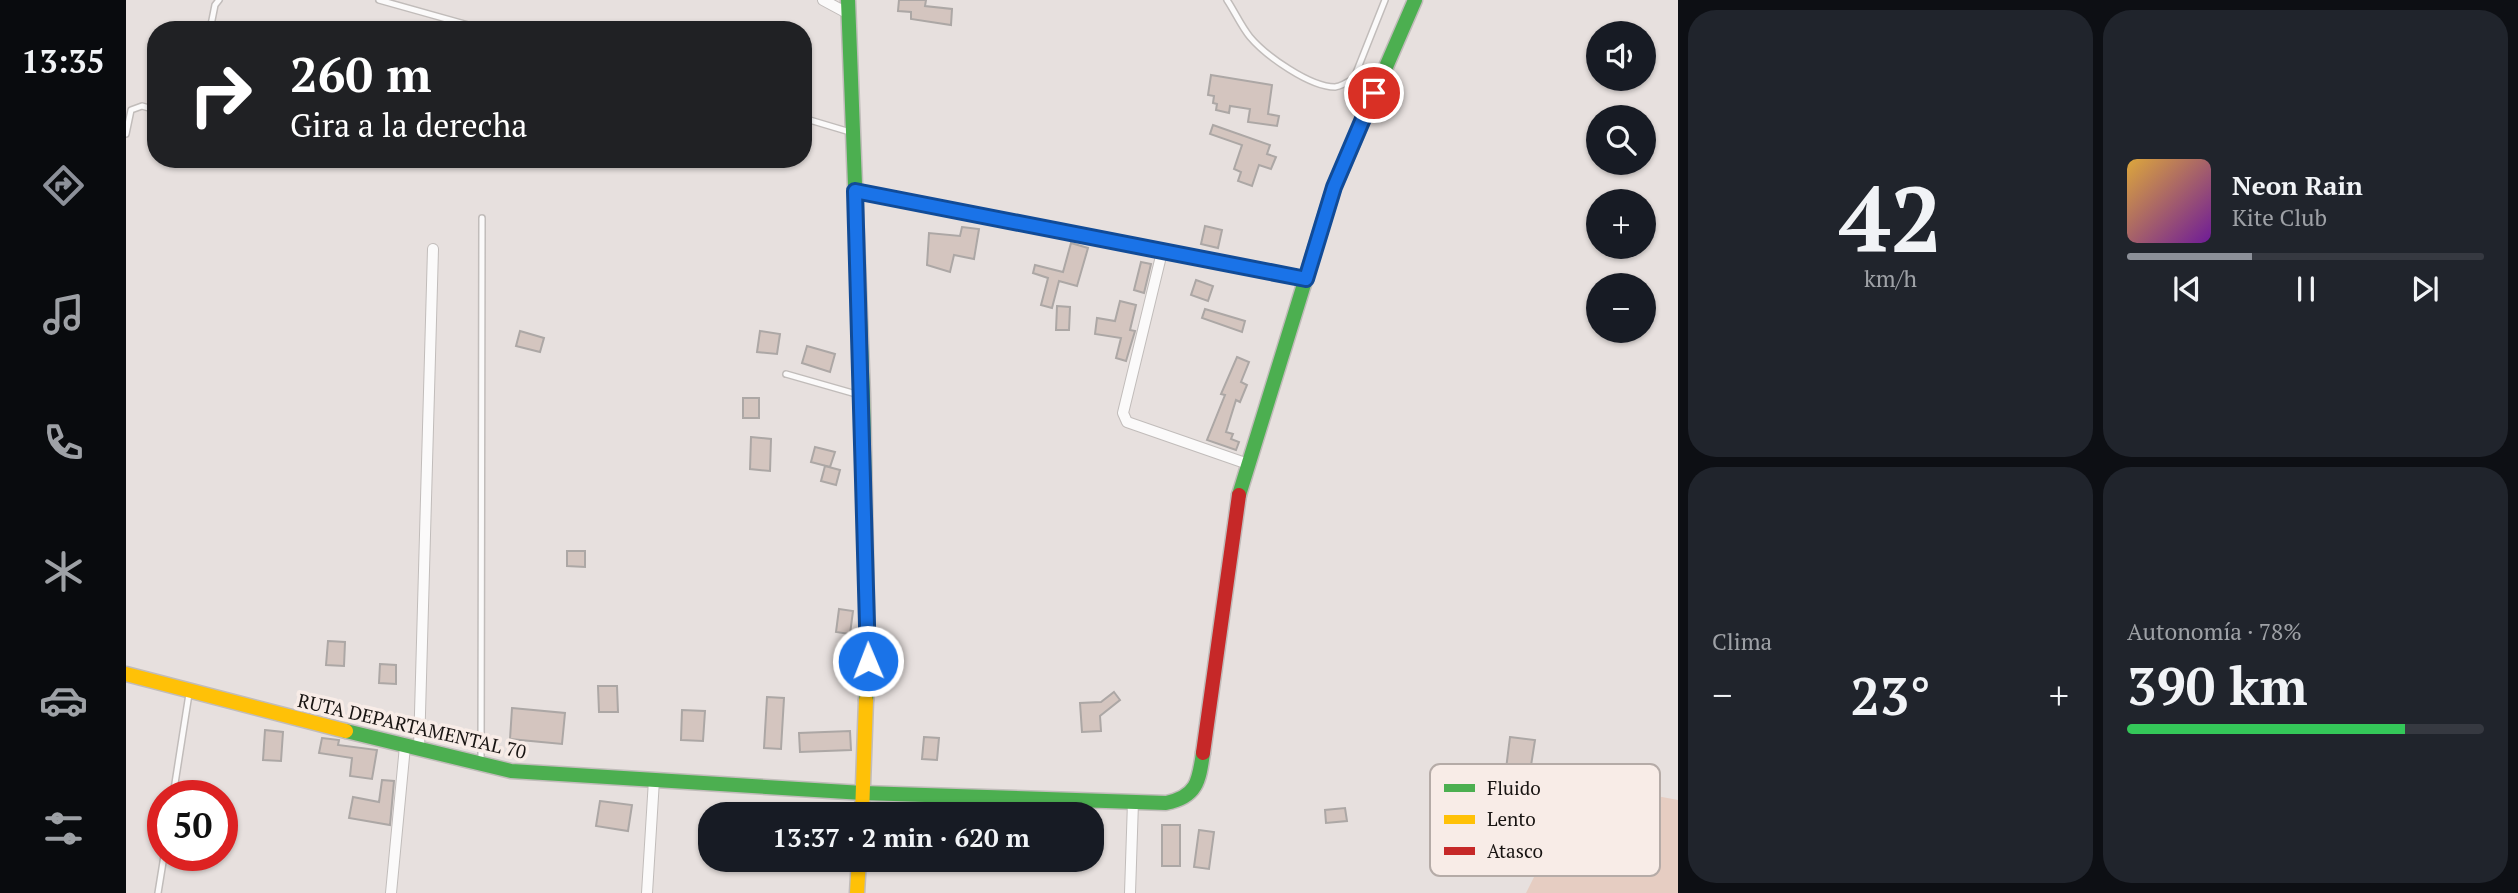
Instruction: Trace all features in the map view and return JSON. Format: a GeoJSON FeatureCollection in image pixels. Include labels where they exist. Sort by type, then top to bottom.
{"type":"FeatureCollection","features":[{"type":"Feature","properties":{"kind":"main road"},"geometry":{"type":"LineString","coordinates":[[1248,464],[1334,187],[1415,0]]}},
{"type":"Feature","properties":{"kind":"main road"},"geometry":{"type":"LineString","coordinates":[[849,7],[863,396],[868,661],[863,802]]}},
{"type":"Feature","properties":{"kind":"main road","name":"RUTA DEPARTAMENTAL 70"},"geometry":{"type":"LineString","coordinates":[[126,674],[283,716],[511,771],[863,793],[1133,802],[1182,801],[1194,791],[1200,776],[1236,506],[1248,464]]}},
{"type":"Feature","properties":{"kind":"main road"},"geometry":{"type":"LineString","coordinates":[[857,893],[858,872]]}},
{"type":"Feature","properties":{"kind":"street"},"geometry":{"type":"LineString","coordinates":[[823,0],[849,7]]}},
{"type":"Feature","properties":{"kind":"street"},"geometry":{"type":"LineString","coordinates":[[855,191],[1306,279]]}},
{"type":"Feature","properties":{"kind":"street"},"geometry":{"type":"LineString","coordinates":[[391,893],[412,747],[433,249]]}},
{"type":"Feature","properties":{"kind":"street"},"geometry":{"type":"LineString","coordinates":[[1162,252],[1124,418],[1127,422],[1248,464]]}},
{"type":"Feature","properties":{"kind":"street"},"geometry":{"type":"LineString","coordinates":[[647,893],[654,779]]}},
{"type":"Feature","properties":{"kind":"street"},"geometry":{"type":"LineString","coordinates":[[1130,893],[1133,802]]}},
{"type":"Feature","properties":{"kind":"lane"},"geometry":{"type":"LineString","coordinates":[[212,21],[215,5],[219,0]]}},
{"type":"Feature","properties":{"kind":"lane"},"geometry":{"type":"LineString","coordinates":[[379,0],[454,21]]}},
{"type":"Feature","properties":{"kind":"lane"},"geometry":{"type":"LineString","coordinates":[[1227,0],[1251,38],[1273,58],[1314,82],[1334,87],[1344,85],[1354,78],[1385,0]]}},
{"type":"Feature","properties":{"kind":"lane"},"geometry":{"type":"LineString","coordinates":[[126,134],[131,110],[142,106],[147,107]]}},
{"type":"Feature","properties":{"kind":"lane"},"geometry":{"type":"LineString","coordinates":[[812,121],[853,133]]}},
{"type":"Feature","properties":{"kind":"lane"},"geometry":{"type":"LineString","coordinates":[[481,764],[482,218]]}},
{"type":"Feature","properties":{"kind":"lane"},"geometry":{"type":"LineString","coordinates":[[786,374],[863,396]]}},
{"type":"Feature","properties":{"kind":"lane"},"geometry":{"type":"LineString","coordinates":[[176,780],[190,691]]}},
{"type":"Feature","properties":{"kind":"lane"},"geometry":{"type":"LineString","coordinates":[[158,893],[162,871]]}},
{"type":"Feature","properties":{"kind":"shaded area"},"geometry":{"type":"Polygon","coordinates":[[[1660,797],[1678,800],[1678,893],[1526,893],[1534,876],[1660,876],[1660,797]]]}},
{"type":"Feature","properties":{"kind":"building"},"geometry":{"type":"Polygon","coordinates":[[[899,0],[926,0],[925,6],[952,9],[951,25],[911,19],[911,12],[898,11],[899,0]]]}},
{"type":"Feature","properties":{"kind":"building"},"geometry":{"type":"Polygon","coordinates":[[[1211,75],[1272,85],[1268,114],[1279,116],[1277,126],[1248,122],[1250,109],[1230,106],[1229,113],[1216,110],[1214,96],[1208,95],[1211,75]]]}},
{"type":"Feature","properties":{"kind":"building"},"geometry":{"type":"Polygon","coordinates":[[[1213,125],[1270,145],[1267,154],[1276,157],[1271,169],[1259,165],[1252,186],[1238,181],[1241,172],[1234,169],[1242,145],[1210,134],[1213,125]]]}},
{"type":"Feature","properties":{"kind":"building"},"geometry":{"type":"Polygon","coordinates":[[[1205,226],[1222,230],[1218,248],[1201,244],[1205,226]]]}},
{"type":"Feature","properties":{"kind":"building"},"geometry":{"type":"Polygon","coordinates":[[[962,227],[979,229],[974,259],[954,255],[950,272],[927,265],[929,233],[960,236],[962,227]]]}},
{"type":"Feature","properties":{"kind":"building"},"geometry":{"type":"Polygon","coordinates":[[[1071,243],[1088,248],[1077,286],[1059,281],[1052,308],[1041,305],[1048,278],[1033,273],[1035,265],[1063,272],[1071,243]]]}},
{"type":"Feature","properties":{"kind":"building"},"geometry":{"type":"Polygon","coordinates":[[[1141,262],[1151,264],[1144,293],[1134,290],[1141,262]]]}},
{"type":"Feature","properties":{"kind":"building"},"geometry":{"type":"Polygon","coordinates":[[[1196,280],[1213,286],[1208,301],[1191,295],[1196,280]]]}},
{"type":"Feature","properties":{"kind":"building"},"geometry":{"type":"Polygon","coordinates":[[[1120,301],[1136,305],[1130,330],[1135,331],[1126,361],[1116,358],[1121,338],[1095,334],[1097,318],[1115,321],[1120,301]]]}},
{"type":"Feature","properties":{"kind":"building"},"geometry":{"type":"Polygon","coordinates":[[[1057,306],[1070,307],[1069,330],[1056,330],[1057,306]]]}},
{"type":"Feature","properties":{"kind":"building"},"geometry":{"type":"Polygon","coordinates":[[[1205,309],[1245,321],[1242,332],[1202,318],[1205,309]]]}},
{"type":"Feature","properties":{"kind":"building"},"geometry":{"type":"Polygon","coordinates":[[[520,331],[544,338],[540,352],[516,346],[520,331]]]}},
{"type":"Feature","properties":{"kind":"building"},"geometry":{"type":"Polygon","coordinates":[[[760,331],[780,334],[777,354],[757,352],[760,331]]]}},
{"type":"Feature","properties":{"kind":"building"},"geometry":{"type":"Polygon","coordinates":[[[807,346],[835,354],[830,372],[802,363],[807,346]]]}},
{"type":"Feature","properties":{"kind":"building"},"geometry":{"type":"Polygon","coordinates":[[[1237,357],[1249,362],[1241,382],[1247,385],[1240,402],[1236,400],[1226,432],[1233,434],[1231,439],[1239,442],[1236,450],[1207,440],[1225,395],[1221,394],[1237,357]]]}},
{"type":"Feature","properties":{"kind":"building"},"geometry":{"type":"Polygon","coordinates":[[[743,398],[759,398],[759,418],[743,418],[743,398]]]}},
{"type":"Feature","properties":{"kind":"building"},"geometry":{"type":"Polygon","coordinates":[[[751,437],[771,439],[770,471],[750,469],[751,437]]]}},
{"type":"Feature","properties":{"kind":"building"},"geometry":{"type":"Polygon","coordinates":[[[815,447],[835,452],[830,467],[811,462],[815,447]]]}},
{"type":"Feature","properties":{"kind":"building"},"geometry":{"type":"Polygon","coordinates":[[[825,466],[840,470],[836,485],[821,481],[825,466]]]}},
{"type":"Feature","properties":{"kind":"building"},"geometry":{"type":"Polygon","coordinates":[[[567,551],[585,551],[585,567],[567,566],[567,551]]]}},
{"type":"Feature","properties":{"kind":"building"},"geometry":{"type":"Polygon","coordinates":[[[839,609],[853,611],[850,634],[836,632],[839,609]]]}},
{"type":"Feature","properties":{"kind":"building"},"geometry":{"type":"Polygon","coordinates":[[[328,641],[345,642],[344,666],[326,665],[328,641]]]}},
{"type":"Feature","properties":{"kind":"building"},"geometry":{"type":"Polygon","coordinates":[[[380,664],[396,665],[396,684],[379,683],[380,664]]]}},
{"type":"Feature","properties":{"kind":"building"},"geometry":{"type":"Polygon","coordinates":[[[598,686],[617,686],[618,712],[599,712],[598,686]]]}},
{"type":"Feature","properties":{"kind":"building"},"geometry":{"type":"Polygon","coordinates":[[[1114,692],[1120,700],[1100,716],[1101,731],[1082,732],[1080,703],[1101,702],[1114,692]]]}},
{"type":"Feature","properties":{"kind":"building"},"geometry":{"type":"Polygon","coordinates":[[[767,697],[784,698],[781,749],[764,748],[767,697]]]}},
{"type":"Feature","properties":{"kind":"building"},"geometry":{"type":"Polygon","coordinates":[[[512,708],[565,713],[562,744],[510,739],[512,708]]]}},
{"type":"Feature","properties":{"kind":"building"},"geometry":{"type":"Polygon","coordinates":[[[682,710],[705,711],[703,741],[681,740],[682,710]]]}},
{"type":"Feature","properties":{"kind":"building"},"geometry":{"type":"Polygon","coordinates":[[[265,730],[283,732],[281,761],[263,760],[265,730]]]}},
{"type":"Feature","properties":{"kind":"building"},"geometry":{"type":"Polygon","coordinates":[[[850,731],[851,750],[800,752],[799,733],[850,731]]]}},
{"type":"Feature","properties":{"kind":"building"},"geometry":{"type":"Polygon","coordinates":[[[924,737],[939,738],[937,760],[922,759],[924,737]]]}},
{"type":"Feature","properties":{"kind":"building"},"geometry":{"type":"Polygon","coordinates":[[[1510,737],[1535,740],[1531,764],[1507,764],[1510,737]]]}},
{"type":"Feature","properties":{"kind":"building"},"geometry":{"type":"Polygon","coordinates":[[[322,738],[339,740],[338,745],[377,750],[372,779],[350,776],[352,758],[319,753],[322,738]]]}},
{"type":"Feature","properties":{"kind":"building"},"geometry":{"type":"Polygon","coordinates":[[[382,780],[394,781],[390,825],[349,818],[353,797],[379,802],[382,780]]]}},
{"type":"Feature","properties":{"kind":"building"},"geometry":{"type":"Polygon","coordinates":[[[600,801],[632,805],[628,831],[596,826],[600,801]]]}},
{"type":"Feature","properties":{"kind":"building"},"geometry":{"type":"Polygon","coordinates":[[[1345,808],[1347,821],[1326,823],[1325,810],[1345,808]]]}},
{"type":"Feature","properties":{"kind":"building"},"geometry":{"type":"Polygon","coordinates":[[[1162,825],[1180,825],[1180,866],[1162,866],[1162,825]]]}},
{"type":"Feature","properties":{"kind":"building"},"geometry":{"type":"Polygon","coordinates":[[[1199,830],[1214,832],[1209,869],[1194,867],[1199,830]]]}},
{"type":"Feature","properties":{"kind":"traffic: fast"},"geometry":{"type":"LineString","coordinates":[[848,0],[863,396],[868,661],[866,700]]}},
{"type":"Feature","properties":{"kind":"traffic: fast"},"geometry":{"type":"LineString","coordinates":[[1239,495],[1334,187],[1415,0]]}},
{"type":"Feature","properties":{"kind":"traffic: fast"},"geometry":{"type":"LineString","coordinates":[[346,731],[511,771],[863,793],[1166,803],[1184,797],[1195,786],[1203,753]]}},
{"type":"Feature","properties":{"kind":"traffic: slow"},"geometry":{"type":"LineString","coordinates":[[126,674],[346,731]]}},
{"type":"Feature","properties":{"kind":"traffic: slow"},"geometry":{"type":"LineString","coordinates":[[862,802],[866,700]]}},
{"type":"Feature","properties":{"kind":"traffic: slow"},"geometry":{"type":"LineString","coordinates":[[857,893],[858,872]]}},
{"type":"Feature","properties":{"kind":"traffic: jam"},"geometry":{"type":"LineString","coordinates":[[1203,753],[1239,495]]}},
{"type":"Feature","properties":{"kind":"route"},"geometry":{"type":"LineString","coordinates":[[868,661],[863,396],[855,191],[1306,279],[1334,187],[1374,93]]}}]}
